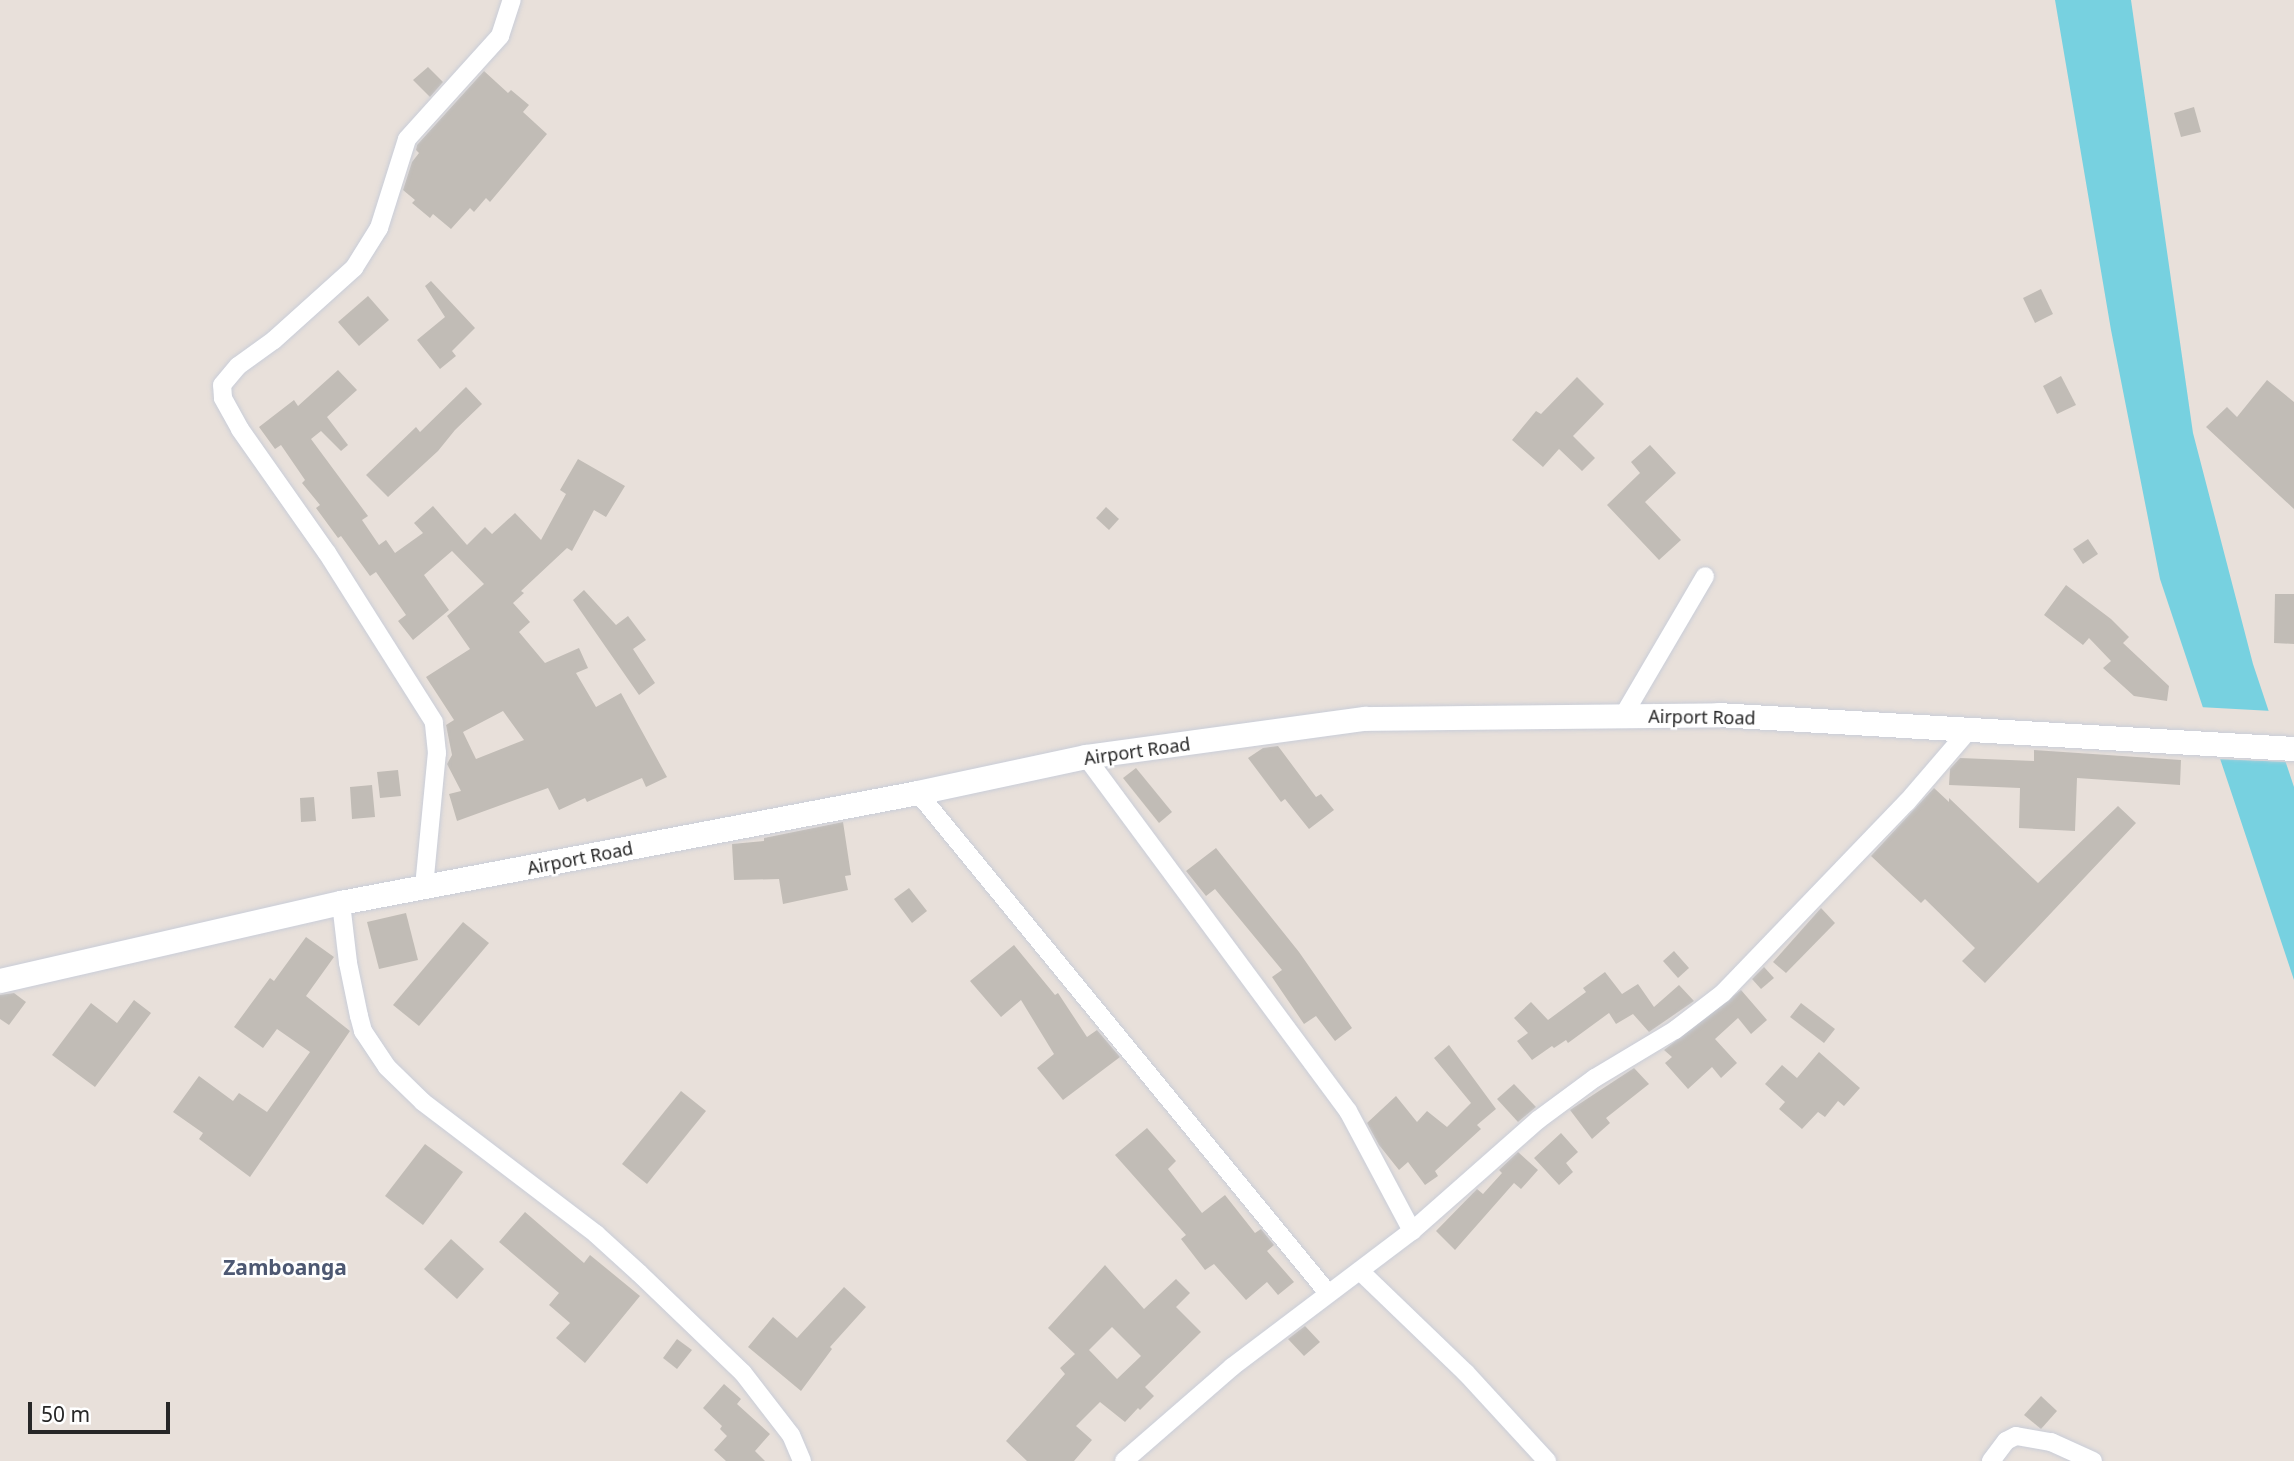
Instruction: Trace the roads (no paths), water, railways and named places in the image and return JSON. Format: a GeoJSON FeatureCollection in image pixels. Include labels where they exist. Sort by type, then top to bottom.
{"type":"FeatureCollection","features":[{"type":"Feature","properties":{"kind":"main road","name":"Airport Road"},"geometry":{"type":"LineString","coordinates":[[0,981],[341,903],[918,793],[1086,757],[1365,719],[1717,715],[2294,749]]}},
{"type":"Feature","properties":{"kind":"street"},"geometry":{"type":"LineString","coordinates":[[424,887],[437,753],[434,722],[327,553],[240,429],[223,398],[222,385],[238,366],[293,324],[354,268],[379,228],[407,139],[500,36],[512,0]]}},
{"type":"Feature","properties":{"kind":"street"},"geometry":{"type":"LineString","coordinates":[[1623,716],[1705,576]]}},
{"type":"Feature","properties":{"kind":"street"},"geometry":{"type":"LineString","coordinates":[[1124,1461],[1232,1367],[1412,1231],[1538,1120],[1595,1078],[1675,1030],[1723,993],[1907,802],[1968,731]]}},
{"type":"Feature","properties":{"kind":"street"},"geometry":{"type":"LineString","coordinates":[[1086,757],[1349,1111],[1412,1231]]}},
{"type":"Feature","properties":{"kind":"street"},"geometry":{"type":"LineString","coordinates":[[918,793],[1328,1293]]}},
{"type":"Feature","properties":{"kind":"street"},"geometry":{"type":"LineString","coordinates":[[341,903],[348,963],[361,1023],[374,1050],[387,1067],[423,1102],[596,1234],[639,1273],[743,1373],[791,1435],[802,1461]]}},
{"type":"Feature","properties":{"kind":"street"},"geometry":{"type":"LineString","coordinates":[[1361,1272],[1466,1373],[1547,1461]]}},
{"type":"Feature","properties":{"kind":"street"},"geometry":{"type":"LineString","coordinates":[[1991,1461],[2006,1441],[2016,1436],[2051,1442],[2093,1461]]}},
{"type":"Feature","properties":{"kind":"water"},"geometry":{"type":"Polygon","coordinates":[[[2055,0],[2131,0],[2193,433],[2253,664],[2294,787],[2294,980],[2160,579],[2111,330],[2055,0]]]}},
{"type":"Feature","properties":{"kind":"district","name":"Zamboanga"},"geometry":{"type":"Point","coordinates":[285,1267]}}]}
